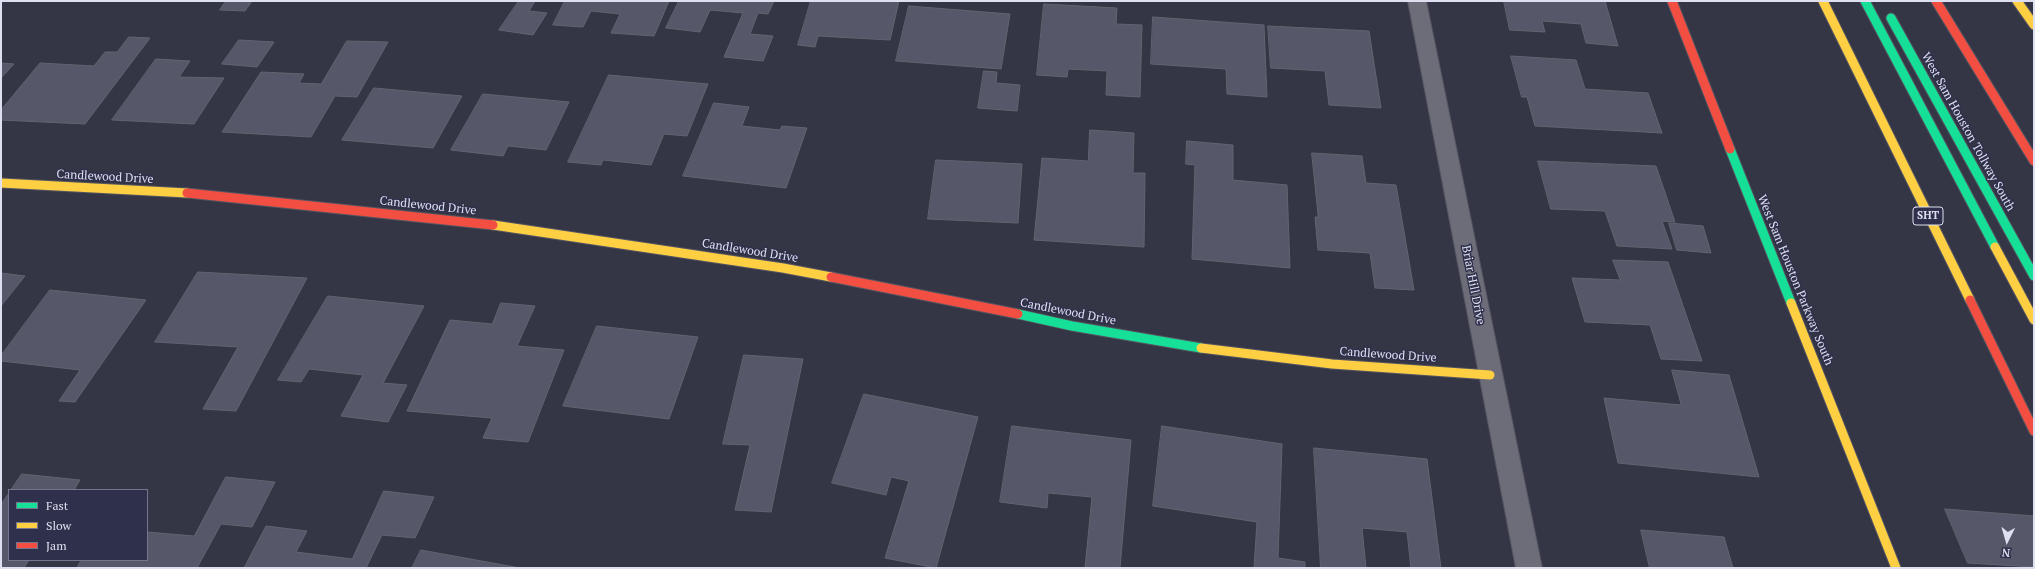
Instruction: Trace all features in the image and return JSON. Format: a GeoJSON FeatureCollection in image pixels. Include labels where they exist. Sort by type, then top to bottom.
{"type":"FeatureCollection","features":[{"type":"Feature","properties":{"kind":"main road","name":"West Sam Houston Parkway South"},"geometry":{"type":"LineString","coordinates":[[1672,1],[1896,568]]}},
{"type":"Feature","properties":{"kind":"main road","name":"SHT"},"geometry":{"type":"LineString","coordinates":[[1823,1],[2034,431]]}},
{"type":"Feature","properties":{"kind":"main road"},"geometry":{"type":"LineString","coordinates":[[1865,1],[2034,320]]}},
{"type":"Feature","properties":{"kind":"main road"},"geometry":{"type":"LineString","coordinates":[[1936,1],[2034,161]]}},
{"type":"Feature","properties":{"kind":"main road"},"geometry":{"type":"LineString","coordinates":[[2017,1],[2034,25]]}},
{"type":"Feature","properties":{"kind":"main road","name":"West Sam Houston Tollway South"},"geometry":{"type":"LineString","coordinates":[[1885,8],[2034,276]]}},
{"type":"Feature","properties":{"kind":"main road","name":"Candlewood Drive"},"geometry":{"type":"LineString","coordinates":[[1,183],[205,194],[498,226],[783,268],[966,303],[1072,326],[1187,346],[1332,364],[1490,375]]}},
{"type":"Feature","properties":{"kind":"street","name":"Briar Hill Drive"},"geometry":{"type":"LineString","coordinates":[[1417,1],[1490,375],[1530,568]]}},
{"type":"Feature","properties":{"kind":"building"},"geometry":{"type":"Polygon","coordinates":[[[226,1],[252,1],[245,11],[220,10],[226,1]]]}},
{"type":"Feature","properties":{"kind":"building"},"geometry":{"type":"Polygon","coordinates":[[[519,1],[535,1],[529,11],[547,13],[533,35],[499,30],[519,1]]]}},
{"type":"Feature","properties":{"kind":"building"},"geometry":{"type":"Polygon","coordinates":[[[565,1],[669,1],[654,36],[611,33],[620,14],[591,11],[583,27],[553,25],[565,1]]]}},
{"type":"Feature","properties":{"kind":"building"},"geometry":{"type":"Polygon","coordinates":[[[679,1],[774,1],[768,14],[758,13],[750,34],[773,36],[763,61],[724,57],[743,13],[710,10],[700,32],[666,28],[679,1]]]}},
{"type":"Feature","properties":{"kind":"building"},"geometry":{"type":"Polygon","coordinates":[[[811,1],[899,1],[890,40],[818,36],[815,47],[798,45],[811,1]]]}},
{"type":"Feature","properties":{"kind":"building"},"geometry":{"type":"Polygon","coordinates":[[[1504,1],[1605,1],[1618,46],[1586,43],[1581,24],[1542,21],[1545,32],[1510,30],[1504,1]]]}},
{"type":"Feature","properties":{"kind":"building"},"geometry":{"type":"Polygon","coordinates":[[[1044,4],[1117,8],[1116,24],[1142,25],[1140,97],[1106,95],[1107,71],[1068,69],[1067,77],[1037,75],[1044,4]]]}},
{"type":"Feature","properties":{"kind":"building"},"geometry":{"type":"Polygon","coordinates":[[[909,6],[1010,14],[1001,69],[896,61],[909,6]]]}},
{"type":"Feature","properties":{"kind":"building"},"geometry":{"type":"Polygon","coordinates":[[[1153,17],[1264,25],[1267,97],[1227,94],[1226,69],[1151,64],[1153,17]]]}},
{"type":"Feature","properties":{"kind":"building"},"geometry":{"type":"Polygon","coordinates":[[[1268,26],[1369,31],[1381,108],[1329,105],[1325,71],[1271,68],[1268,26]]]}},
{"type":"Feature","properties":{"kind":"building"},"geometry":{"type":"Polygon","coordinates":[[[129,37],[150,38],[85,124],[1,120],[1,110],[40,63],[94,66],[105,52],[117,52],[129,37]]]}},
{"type":"Feature","properties":{"kind":"building"},"geometry":{"type":"Polygon","coordinates":[[[239,40],[274,42],[257,67],[222,64],[239,40]]]}},
{"type":"Feature","properties":{"kind":"building"},"geometry":{"type":"Polygon","coordinates":[[[347,41],[388,42],[357,97],[335,96],[311,137],[222,132],[261,72],[304,74],[299,83],[321,84],[347,41]]]}},
{"type":"Feature","properties":{"kind":"building"},"geometry":{"type":"Polygon","coordinates":[[[1511,56],[1576,60],[1585,89],[1648,93],[1662,133],[1535,126],[1527,97],[1522,97],[1511,56]]]}},
{"type":"Feature","properties":{"kind":"building"},"geometry":{"type":"Polygon","coordinates":[[[156,59],[190,61],[179,77],[224,78],[194,124],[112,120],[156,59]]]}},
{"type":"Feature","properties":{"kind":"building"},"geometry":{"type":"Polygon","coordinates":[[[1,63],[14,64],[1,78],[1,63]]]}},
{"type":"Feature","properties":{"kind":"building"},"geometry":{"type":"Polygon","coordinates":[[[984,71],[997,72],[996,83],[1020,85],[1017,111],[978,108],[984,71]]]}},
{"type":"Feature","properties":{"kind":"building"},"geometry":{"type":"Polygon","coordinates":[[[609,75],[708,84],[687,136],[664,134],[651,165],[603,160],[601,165],[568,162],[609,75]]]}},
{"type":"Feature","properties":{"kind":"building"},"geometry":{"type":"Polygon","coordinates":[[[374,88],[462,96],[433,148],[342,140],[374,88]]]}},
{"type":"Feature","properties":{"kind":"building"},"geometry":{"type":"Polygon","coordinates":[[[483,94],[569,102],[546,150],[508,146],[503,156],[451,150],[483,94]]]}},
{"type":"Feature","properties":{"kind":"building"},"geometry":{"type":"Polygon","coordinates":[[[714,103],[749,107],[742,126],[780,130],[782,126],[807,128],[786,188],[683,176],[714,103]]]}},
{"type":"Feature","properties":{"kind":"building"},"geometry":{"type":"Polygon","coordinates":[[[1090,130],[1134,133],[1133,173],[1145,173],[1144,247],[1034,240],[1042,158],[1088,161],[1090,130]]]}},
{"type":"Feature","properties":{"kind":"building"},"geometry":{"type":"Polygon","coordinates":[[[1187,141],[1233,145],[1233,180],[1287,185],[1290,268],[1192,259],[1195,165],[1186,164],[1187,141]]]}},
{"type":"Feature","properties":{"kind":"building"},"geometry":{"type":"Polygon","coordinates":[[[1312,153],[1362,156],[1366,183],[1396,185],[1414,290],[1375,288],[1370,253],[1318,250],[1315,217],[1318,217],[1312,153]]]}},
{"type":"Feature","properties":{"kind":"building"},"geometry":{"type":"Polygon","coordinates":[[[936,160],[1022,164],[1018,223],[928,219],[936,160]]]}},
{"type":"Feature","properties":{"kind":"building"},"geometry":{"type":"Polygon","coordinates":[[[1538,161],[1656,166],[1675,222],[1662,221],[1672,249],[1617,246],[1605,211],[1551,209],[1538,161]]]}},
{"type":"Feature","properties":{"kind":"building"},"geometry":{"type":"Polygon","coordinates":[[[1669,223],[1703,226],[1711,253],[1677,250],[1669,223]]]}},
{"type":"Feature","properties":{"kind":"building"},"geometry":{"type":"Polygon","coordinates":[[[1613,260],[1668,262],[1702,361],[1661,359],[1650,325],[1585,322],[1572,278],[1620,280],[1613,260]]]}},
{"type":"Feature","properties":{"kind":"building"},"geometry":{"type":"Polygon","coordinates":[[[198,272],[307,278],[236,411],[203,409],[238,347],[155,342],[198,272]]]}},
{"type":"Feature","properties":{"kind":"building"},"geometry":{"type":"Polygon","coordinates":[[[1,273],[25,276],[1,306],[1,273]]]}},
{"type":"Feature","properties":{"kind":"building"},"geometry":{"type":"Polygon","coordinates":[[[50,290],[146,300],[75,402],[59,401],[80,370],[1,361],[1,356],[50,290]]]}},
{"type":"Feature","properties":{"kind":"building"},"geometry":{"type":"Polygon","coordinates":[[[328,296],[424,306],[383,383],[407,385],[388,422],[341,416],[363,375],[309,369],[301,382],[278,380],[328,296]]]}},
{"type":"Feature","properties":{"kind":"building"},"geometry":{"type":"Polygon","coordinates":[[[501,303],[535,306],[517,346],[564,350],[528,442],[483,438],[492,418],[407,411],[450,320],[492,324],[501,303]]]}},
{"type":"Feature","properties":{"kind":"building"},"geometry":{"type":"Polygon","coordinates":[[[597,326],[698,337],[669,419],[563,406],[597,326]]]}},
{"type":"Feature","properties":{"kind":"building"},"geometry":{"type":"Polygon","coordinates":[[[744,355],[803,359],[771,512],[735,510],[750,445],[723,444],[744,355]]]}},
{"type":"Feature","properties":{"kind":"building"},"geometry":{"type":"Polygon","coordinates":[[[1672,370],[1729,375],[1759,477],[1618,463],[1604,398],[1681,405],[1672,370]]]}},
{"type":"Feature","properties":{"kind":"building"},"geometry":{"type":"Polygon","coordinates":[[[864,394],[978,417],[936,568],[885,558],[909,481],[891,477],[886,495],[832,483],[864,394]]]}},
{"type":"Feature","properties":{"kind":"building"},"geometry":{"type":"Polygon","coordinates":[[[1012,426],[1131,440],[1120,568],[1085,568],[1092,497],[1048,493],[1047,508],[1000,502],[1012,426]]]}},
{"type":"Feature","properties":{"kind":"building"},"geometry":{"type":"Polygon","coordinates":[[[1162,426],[1282,444],[1278,558],[1305,562],[1305,568],[1254,568],[1257,522],[1153,506],[1162,426]]]}},
{"type":"Feature","properties":{"kind":"building"},"geometry":{"type":"Polygon","coordinates":[[[1314,448],[1427,459],[1441,568],[1411,568],[1407,532],[1362,528],[1366,568],[1321,568],[1314,448]]]}},
{"type":"Feature","properties":{"kind":"building"},"geometry":{"type":"Polygon","coordinates":[[[22,474],[80,480],[75,489],[12,489],[22,474]]]}},
{"type":"Feature","properties":{"kind":"building"},"geometry":{"type":"Polygon","coordinates":[[[226,477],[275,482],[252,527],[221,524],[197,568],[77,568],[80,561],[148,561],[148,532],[194,536],[226,477]]]}},
{"type":"Feature","properties":{"kind":"building"},"geometry":{"type":"Polygon","coordinates":[[[384,491],[434,497],[415,538],[382,535],[366,568],[244,568],[266,526],[307,531],[296,552],[352,559],[384,491]]]}},
{"type":"Feature","properties":{"kind":"building"},"geometry":{"type":"Polygon","coordinates":[[[8,494],[8,561],[28,561],[24,568],[1,568],[1,505],[8,494]]]}},
{"type":"Feature","properties":{"kind":"building"},"geometry":{"type":"Polygon","coordinates":[[[1945,509],[2034,516],[2034,567],[1968,563],[1945,509]]]}},
{"type":"Feature","properties":{"kind":"building"},"geometry":{"type":"Polygon","coordinates":[[[1641,530],[1724,537],[1733,568],[1650,568],[1641,530]]]}},
{"type":"Feature","properties":{"kind":"building"},"geometry":{"type":"Polygon","coordinates":[[[421,550],[520,568],[412,568],[421,550]]]}},
{"type":"Feature","properties":{"kind":"traffic: fast"},"geometry":{"type":"LineString","coordinates":[[1865,1],[1995,247]]}},
{"type":"Feature","properties":{"kind":"traffic: fast"},"geometry":{"type":"LineString","coordinates":[[1891,18],[2034,276]]}},
{"type":"Feature","properties":{"kind":"traffic: fast"},"geometry":{"type":"LineString","coordinates":[[1730,149],[1791,303]]}},
{"type":"Feature","properties":{"kind":"traffic: fast"},"geometry":{"type":"LineString","coordinates":[[1018,314],[1072,326],[1201,348]]}},
{"type":"Feature","properties":{"kind":"traffic: slow"},"geometry":{"type":"LineString","coordinates":[[1823,1],[1970,300]]}},
{"type":"Feature","properties":{"kind":"traffic: slow"},"geometry":{"type":"LineString","coordinates":[[2017,1],[2034,25]]}},
{"type":"Feature","properties":{"kind":"traffic: slow"},"geometry":{"type":"LineString","coordinates":[[1,183],[187,193]]}},
{"type":"Feature","properties":{"kind":"traffic: slow"},"geometry":{"type":"LineString","coordinates":[[493,225],[783,268],[831,277]]}},
{"type":"Feature","properties":{"kind":"traffic: slow"},"geometry":{"type":"LineString","coordinates":[[1995,247],[2034,320]]}},
{"type":"Feature","properties":{"kind":"traffic: slow"},"geometry":{"type":"LineString","coordinates":[[1791,303],[1896,568]]}},
{"type":"Feature","properties":{"kind":"traffic: slow"},"geometry":{"type":"LineString","coordinates":[[1201,348],[1332,364],[1490,375]]}},
{"type":"Feature","properties":{"kind":"traffic: jam"},"geometry":{"type":"LineString","coordinates":[[1672,1],[1730,149]]}},
{"type":"Feature","properties":{"kind":"traffic: jam"},"geometry":{"type":"LineString","coordinates":[[1936,1],[2034,161]]}},
{"type":"Feature","properties":{"kind":"traffic: jam"},"geometry":{"type":"LineString","coordinates":[[187,193],[493,225]]}},
{"type":"Feature","properties":{"kind":"traffic: jam"},"geometry":{"type":"LineString","coordinates":[[831,277],[1018,314]]}},
{"type":"Feature","properties":{"kind":"traffic: jam"},"geometry":{"type":"LineString","coordinates":[[1970,300],[2034,431]]}}]}
